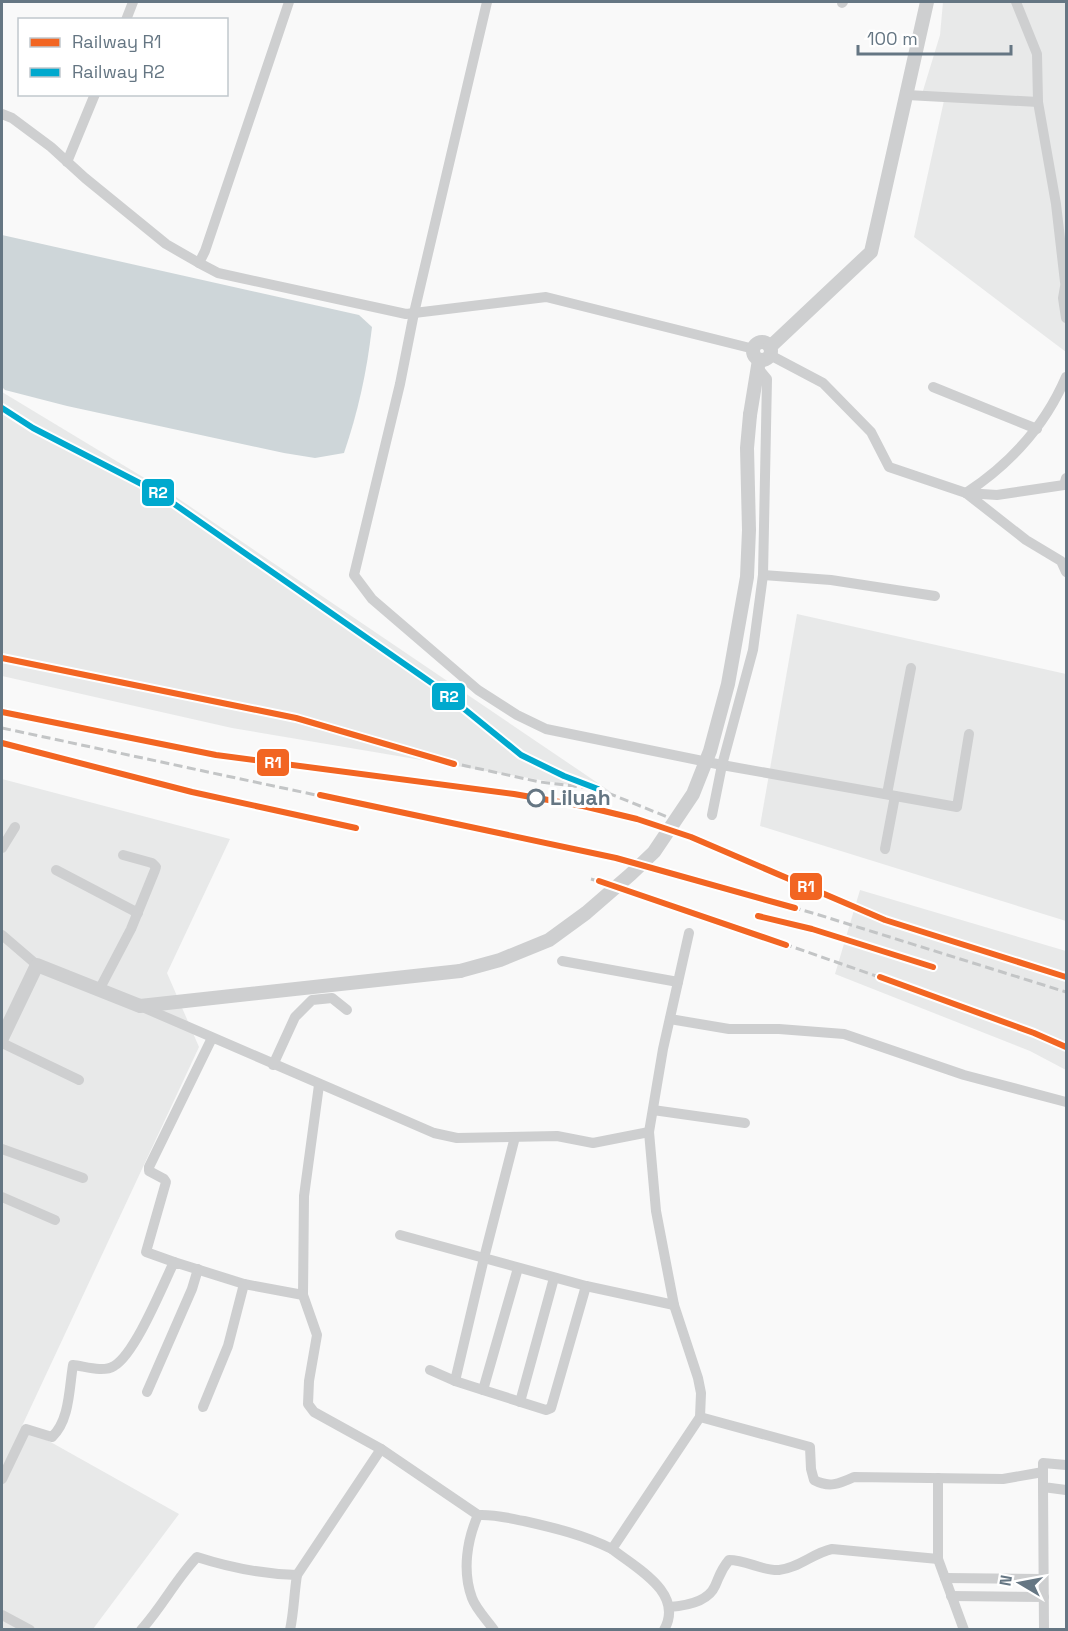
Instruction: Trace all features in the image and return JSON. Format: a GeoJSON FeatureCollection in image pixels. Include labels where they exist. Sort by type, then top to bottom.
{"type":"FeatureCollection","features":[{"type":"Feature","properties":{"kind":"street"},"geometry":{"type":"LineString","coordinates":[[127,18],[133,2]]}},
{"type":"Feature","properties":{"kind":"street"},"geometry":{"type":"LineString","coordinates":[[198,263],[209,240],[289,2]]}},
{"type":"Feature","properties":{"kind":"street"},"geometry":{"type":"LineString","coordinates":[[487,2],[354,574],[372,598],[478,690],[517,715],[546,729],[722,765],[957,807],[969,734]]}},
{"type":"Feature","properties":{"kind":"street"},"geometry":{"type":"LineString","coordinates":[[140,1006],[460,971],[500,960],[549,940],[593,907],[654,852],[693,794],[710,752],[728,684],[747,577],[749,530],[747,448],[750,414],[762,356],[872,252],[927,2]]}},
{"type":"Feature","properties":{"kind":"street"},"geometry":{"type":"LineString","coordinates":[[1016,2],[1037,54],[1038,102],[1062,217],[1066,282],[1063,298],[1066,318]]}},
{"type":"Feature","properties":{"kind":"street"},"geometry":{"type":"LineString","coordinates":[[906,95],[1038,102]]}},
{"type":"Feature","properties":{"kind":"street"},"geometry":{"type":"LineString","coordinates":[[67,162],[94,96]]}},
{"type":"Feature","properties":{"kind":"street"},"geometry":{"type":"LineString","coordinates":[[2,114],[12,118],[51,147],[166,244],[218,273],[406,314],[546,297],[762,356],[823,383],[871,432],[889,467],[966,493],[997,495],[1066,482]]}},
{"type":"Feature","properties":{"kind":"street"},"geometry":{"type":"LineString","coordinates":[[712,815],[722,765],[753,650],[763,575],[767,379],[762,356]]}},
{"type":"Feature","properties":{"kind":"street"},"geometry":{"type":"LineString","coordinates":[[966,493],[989,478],[1007,462],[1037,429],[1063,397],[1066,378]]}},
{"type":"Feature","properties":{"kind":"street"},"geometry":{"type":"LineString","coordinates":[[933,387],[1037,429]]}},
{"type":"Feature","properties":{"kind":"street"},"geometry":{"type":"LineString","coordinates":[[966,493],[1026,540],[1061,561],[1066,572]]}},
{"type":"Feature","properties":{"kind":"street"},"geometry":{"type":"LineString","coordinates":[[763,575],[831,580],[935,596]]}},
{"type":"Feature","properties":{"kind":"street"},"geometry":{"type":"LineString","coordinates":[[885,849],[911,668]]}},
{"type":"Feature","properties":{"kind":"street"},"geometry":{"type":"LineString","coordinates":[[2,848],[15,826]]}},
{"type":"Feature","properties":{"kind":"street"},"geometry":{"type":"LineString","coordinates":[[99,990],[131,930],[156,867],[152,863],[123,855]]}},
{"type":"Feature","properties":{"kind":"street"},"geometry":{"type":"LineString","coordinates":[[56,870],[138,913]]}},
{"type":"Feature","properties":{"kind":"street"},"geometry":{"type":"LineString","coordinates":[[612,1549],[700,1417],[701,1393],[698,1378],[674,1305],[656,1211],[649,1132],[689,933]]}},
{"type":"Feature","properties":{"kind":"street"},"geometry":{"type":"LineString","coordinates":[[2,935],[37,965],[140,1006],[434,1133],[457,1138],[557,1136],[593,1143],[649,1132]]}},
{"type":"Feature","properties":{"kind":"street"},"geometry":{"type":"LineString","coordinates":[[562,961],[678,982]]}},
{"type":"Feature","properties":{"kind":"street"},"geometry":{"type":"LineString","coordinates":[[37,965],[2,1040],[79,1080]]}},
{"type":"Feature","properties":{"kind":"street"},"geometry":{"type":"LineString","coordinates":[[273,1065],[295,1017],[312,1000],[332,998],[347,1010]]}},
{"type":"Feature","properties":{"kind":"street"},"geometry":{"type":"LineString","coordinates":[[670,1019],[729,1029],[779,1029],[844,1035],[964,1076],[1066,1102]]}},
{"type":"Feature","properties":{"kind":"street"},"geometry":{"type":"LineString","coordinates":[[212,1038],[149,1167],[148,1171],[166,1182],[146,1252],[244,1284],[303,1295]]}},
{"type":"Feature","properties":{"kind":"street"},"geometry":{"type":"LineString","coordinates":[[319,1084],[304,1197],[303,1295],[317,1335],[309,1381],[308,1404],[314,1412],[381,1449],[478,1515],[491,1514],[559,1529],[588,1538],[612,1549],[663,1589],[670,1613],[664,1629]]}},
{"type":"Feature","properties":{"kind":"street"},"geometry":{"type":"LineString","coordinates":[[653,1110],[745,1123]]}},
{"type":"Feature","properties":{"kind":"street"},"geometry":{"type":"LineString","coordinates":[[455,1381],[483,1258],[515,1137]]}},
{"type":"Feature","properties":{"kind":"street"},"geometry":{"type":"LineString","coordinates":[[2,1149],[82,1178]]}},
{"type":"Feature","properties":{"kind":"street"},"geometry":{"type":"LineString","coordinates":[[2,1197],[55,1220]]}},
{"type":"Feature","properties":{"kind":"street"},"geometry":{"type":"LineString","coordinates":[[400,1235],[554,1278],[674,1305]]}},
{"type":"Feature","properties":{"kind":"street"},"geometry":{"type":"LineString","coordinates":[[2,1479],[26,1429],[52,1437],[60,1429],[67,1404],[73,1365],[104,1370],[114,1366],[132,1346],[174,1262]]}},
{"type":"Feature","properties":{"kind":"street"},"geometry":{"type":"LineString","coordinates":[[483,1390],[518,1268]]}},
{"type":"Feature","properties":{"kind":"street"},"geometry":{"type":"LineString","coordinates":[[147,1392],[192,1289],[198,1269]]}},
{"type":"Feature","properties":{"kind":"street"},"geometry":{"type":"LineString","coordinates":[[520,1402],[554,1278]]}},
{"type":"Feature","properties":{"kind":"street"},"geometry":{"type":"LineString","coordinates":[[203,1407],[228,1346],[244,1284]]}},
{"type":"Feature","properties":{"kind":"street"},"geometry":{"type":"LineString","coordinates":[[430,1370],[455,1381],[520,1402],[546,1410],[551,1408],[586,1286]]}},
{"type":"Feature","properties":{"kind":"street"},"geometry":{"type":"LineString","coordinates":[[700,1417],[810,1447],[814,1480],[824,1486],[840,1484],[854,1477],[1003,1479],[1043,1472]]}},
{"type":"Feature","properties":{"kind":"street"},"geometry":{"type":"LineString","coordinates":[[290,1629],[297,1575],[381,1449]]}},
{"type":"Feature","properties":{"kind":"street"},"geometry":{"type":"LineString","coordinates":[[1044,1629],[1043,1463],[1066,1465]]}},
{"type":"Feature","properties":{"kind":"street"},"geometry":{"type":"LineString","coordinates":[[938,1478],[938,1559],[964,1629]]}},
{"type":"Feature","properties":{"kind":"street"},"geometry":{"type":"LineString","coordinates":[[1043,1487],[1066,1490]]}},
{"type":"Feature","properties":{"kind":"street"},"geometry":{"type":"LineString","coordinates":[[478,1515],[469,1535],[466,1568],[472,1599],[494,1629]]}},
{"type":"Feature","properties":{"kind":"street"},"geometry":{"type":"LineString","coordinates":[[669,1607],[686,1606],[703,1599],[715,1588],[719,1573],[729,1560],[777,1570],[790,1568],[819,1552],[831,1549],[938,1559]]}},
{"type":"Feature","properties":{"kind":"street"},"geometry":{"type":"LineString","coordinates":[[141,1629],[157,1612],[185,1570],[197,1557],[236,1569],[270,1575],[297,1575]]}},
{"type":"Feature","properties":{"kind":"street"},"geometry":{"type":"LineString","coordinates":[[945,1578],[1042,1579]]}},
{"type":"Feature","properties":{"kind":"street"},"geometry":{"type":"LineString","coordinates":[[951,1596],[1044,1597]]}},
{"type":"Feature","properties":{"kind":"street"},"geometry":{"type":"LineString","coordinates":[[2,1615],[30,1629]]}},
{"type":"Feature","properties":{"kind":"shaded area"},"geometry":{"type":"Polygon","coordinates":[[[943,2],[1066,2],[1066,352],[914,237],[945,96],[922,94],[940,35],[943,2]]]}},
{"type":"Feature","properties":{"kind":"shaded area"},"geometry":{"type":"Polygon","coordinates":[[[2,235],[359,315],[372,327],[361,391],[344,453],[315,458],[284,453],[67,406],[5,390],[2,387],[2,235]]]}},
{"type":"Feature","properties":{"kind":"shaded area"},"geometry":{"type":"Polygon","coordinates":[[[2,392],[176,497],[611,792],[232,728],[2,676],[2,392]]]}},
{"type":"Feature","properties":{"kind":"shaded area"},"geometry":{"type":"Polygon","coordinates":[[[797,614],[1066,674],[1066,921],[760,826],[797,614]]]}},
{"type":"Feature","properties":{"kind":"shaded area"},"geometry":{"type":"Polygon","coordinates":[[[2,779],[230,839],[167,973],[199,1047],[22,1426],[179,1514],[93,1629],[2,1629],[2,779]]]}},
{"type":"Feature","properties":{"kind":"shaded area"},"geometry":{"type":"Polygon","coordinates":[[[860,890],[1066,951],[1066,1070],[1030,1051],[835,974],[860,890]]]}},
{"type":"Feature","properties":{"kind":"railway"},"geometry":{"type":"LineString","coordinates":[[2,408],[33,428],[157,492],[436,686],[521,755],[564,776],[598,789]]}},
{"type":"Feature","properties":{"kind":"railway"},"geometry":{"type":"LineString","coordinates":[[2,658],[296,718],[457,764],[540,782],[598,789],[670,818]]}},
{"type":"Feature","properties":{"kind":"railway"},"geometry":{"type":"LineString","coordinates":[[2,712],[216,755],[514,794],[583,806],[637,819],[691,837],[885,920],[1066,977]]}},
{"type":"Feature","properties":{"kind":"railway"},"geometry":{"type":"LineString","coordinates":[[2,728],[653,867],[816,914],[1066,992]]}},
{"type":"Feature","properties":{"kind":"railway"},"geometry":{"type":"LineString","coordinates":[[591,879],[923,992],[1066,1047]]}},
{"type":"Feature","properties":{"kind":"rail line","name":"R2"},"geometry":{"type":"LineString","coordinates":[[2,408],[33,428],[157,492],[436,686],[521,755],[564,776],[598,789]]}},
{"type":"Feature","properties":{"kind":"rail line","name":"R1"},"geometry":{"type":"LineString","coordinates":[[2,658],[296,718],[454,764]]}},
{"type":"Feature","properties":{"kind":"rail line","name":"R1"},"geometry":{"type":"LineString","coordinates":[[2,712],[216,755],[514,794],[583,806],[637,819],[691,837],[885,920],[1066,977]]}},
{"type":"Feature","properties":{"kind":"rail line","name":"R1"},"geometry":{"type":"LineString","coordinates":[[2,743],[192,792],[356,828]]}},
{"type":"Feature","properties":{"kind":"rail line","name":"R1"},"geometry":{"type":"LineString","coordinates":[[320,795],[616,858],[795,908]]}},
{"type":"Feature","properties":{"kind":"rail line","name":"R1"},"geometry":{"type":"LineString","coordinates":[[599,881],[786,945]]}},
{"type":"Feature","properties":{"kind":"rail line","name":"R1"},"geometry":{"type":"LineString","coordinates":[[758,916],[812,929],[933,967]]}},
{"type":"Feature","properties":{"kind":"rail line","name":"R1"},"geometry":{"type":"LineString","coordinates":[[880,977],[1034,1033],[1066,1047]]}},
{"type":"Feature","properties":{"kind":"place","name":"Liluah"},"geometry":{"type":"Point","coordinates":[536,798]}}]}
